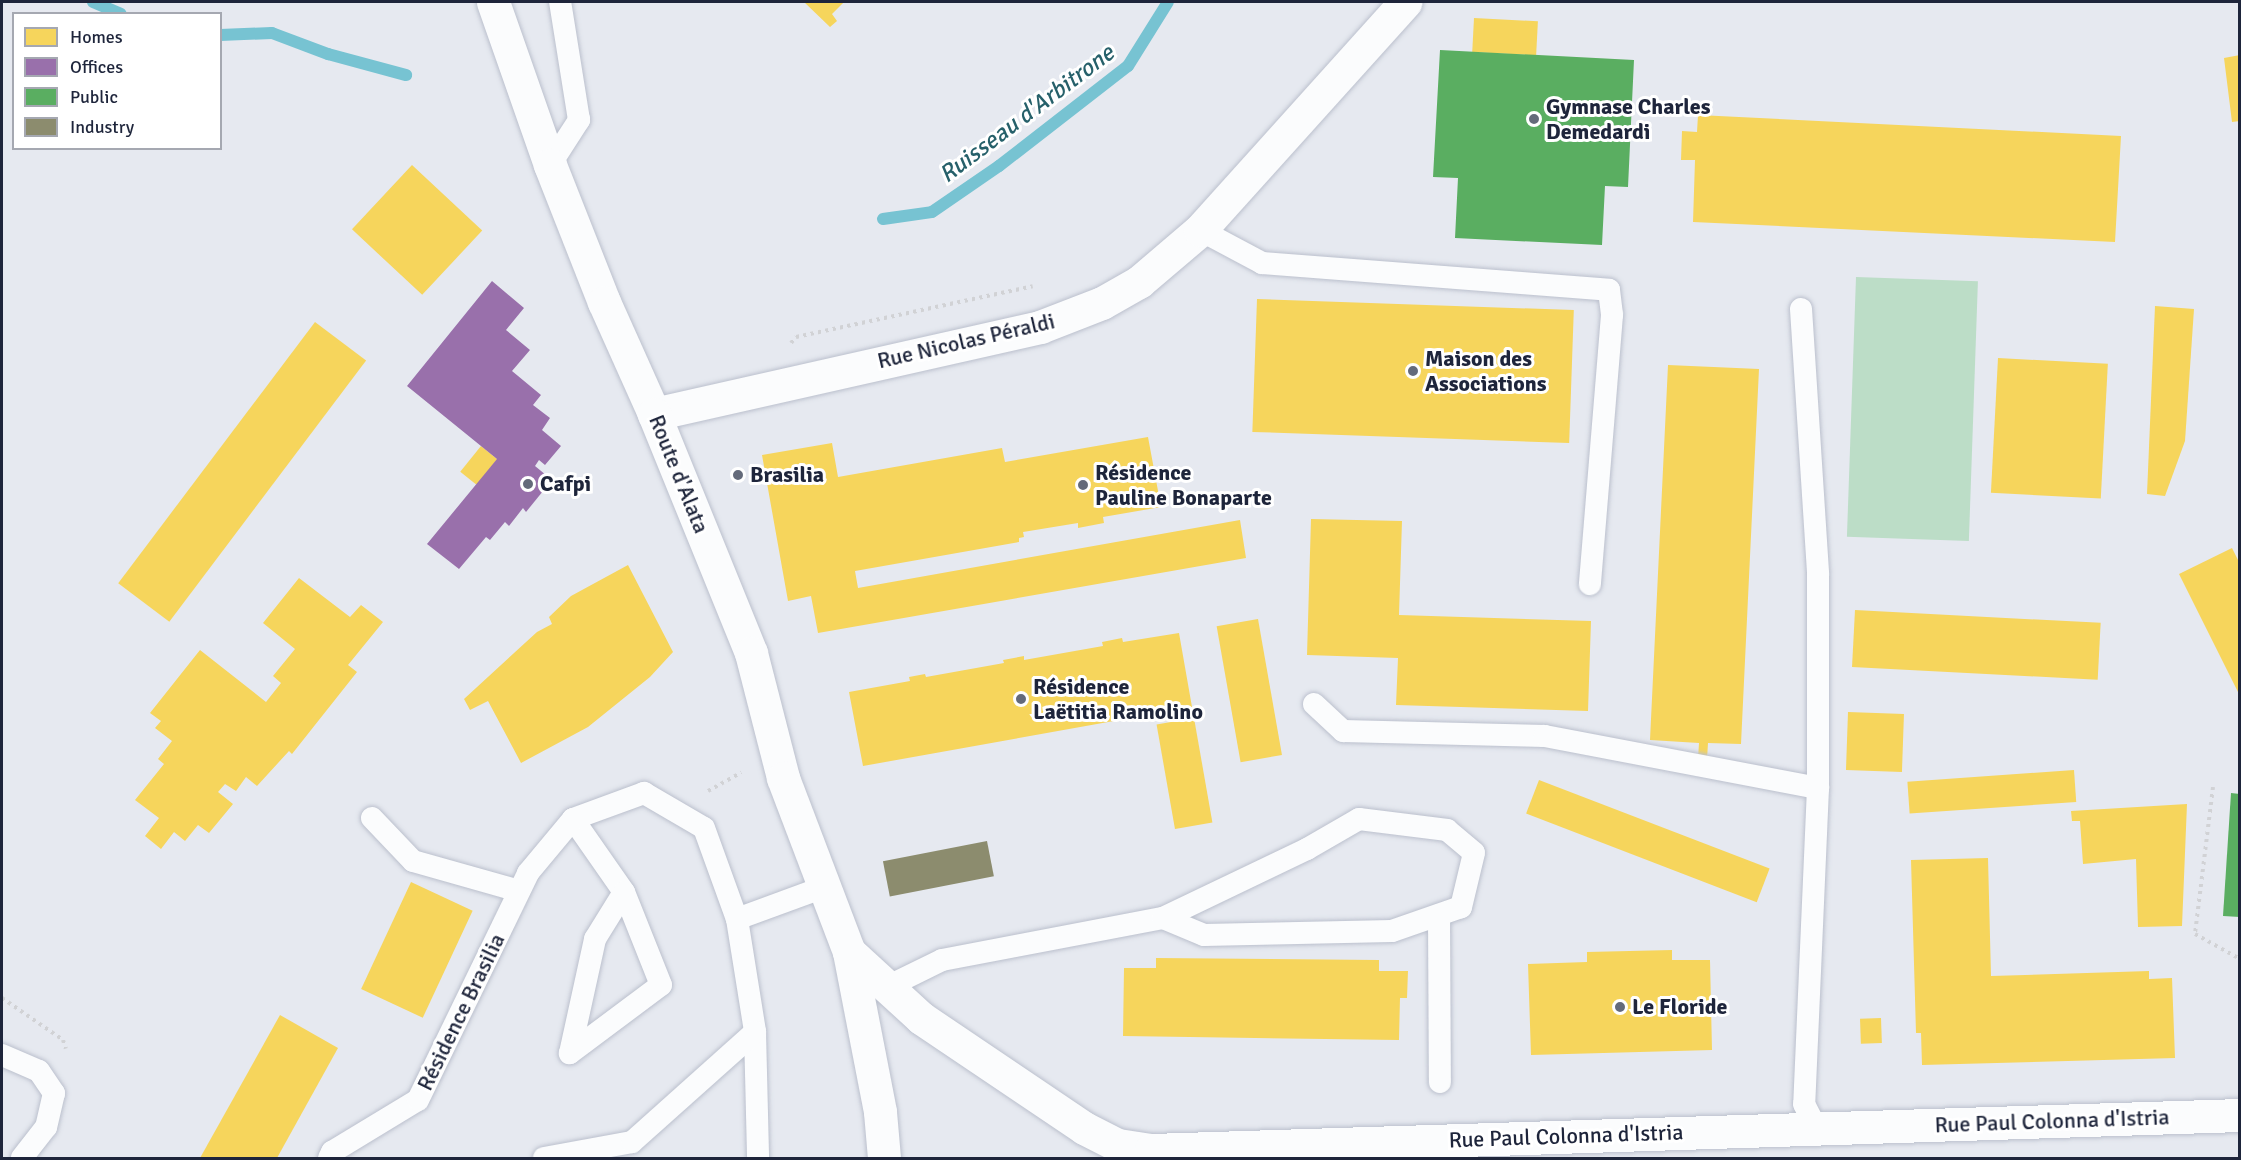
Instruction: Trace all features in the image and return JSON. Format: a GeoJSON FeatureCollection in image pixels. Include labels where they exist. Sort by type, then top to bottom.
{"type":"FeatureCollection","features":[{"type":"Feature","properties":{"kind":"street","name":"Route d'Alata"},"geometry":{"type":"LineString","coordinates":[[493,2],[550,165],[604,302],[654,414],[751,653],[783,778],[849,952],[880,1112],[884,1158]]}},
{"type":"Feature","properties":{"kind":"street","name":"Rue Nicolas Péraldi"},"geometry":{"type":"LineString","coordinates":[[654,414],[1040,327],[1102,303],[1139,282],[1200,230],[1405,2]]}},
{"type":"Feature","properties":{"kind":"street","name":"Rue Paul Colonna d'Istria"},"geometry":{"type":"LineString","coordinates":[[849,952],[921,1018],[1084,1128],[1118,1145],[1151,1150],[2240,1115]]}},
{"type":"Feature","properties":{"kind":"lane"},"geometry":{"type":"LineString","coordinates":[[550,165],[579,120],[560,2]]}},
{"type":"Feature","properties":{"kind":"lane"},"geometry":{"type":"LineString","coordinates":[[1200,230],[1262,263],[1609,290],[1611,315],[1590,584]]}},
{"type":"Feature","properties":{"kind":"lane"},"geometry":{"type":"LineString","coordinates":[[1801,309],[1818,574],[1818,788],[1804,1104],[1816,1128]]}},
{"type":"Feature","properties":{"kind":"lane"},"geometry":{"type":"LineString","coordinates":[[1314,704],[1343,731],[1545,736],[1818,788]]}},
{"type":"Feature","properties":{"kind":"lane"},"geometry":{"type":"LineString","coordinates":[[624,892],[595,939],[570,1053],[662,985],[624,892],[573,819],[644,793],[704,828],[737,919],[755,1032],[758,1158]]}},
{"type":"Feature","properties":{"kind":"lane"},"geometry":{"type":"LineString","coordinates":[[372,818],[413,861],[519,891]]}},
{"type":"Feature","properties":{"kind":"lane","name":"Résidence Brasilia"},"geometry":{"type":"LineString","coordinates":[[328,1158],[332,1152],[418,1100],[528,873],[573,819]]}},
{"type":"Feature","properties":{"kind":"lane"},"geometry":{"type":"LineString","coordinates":[[887,987],[942,960],[1163,918],[1307,849],[1359,819],[1447,830],[1474,853],[1461,908],[1392,931],[1204,935],[1163,918]]}},
{"type":"Feature","properties":{"kind":"lane"},"geometry":{"type":"LineString","coordinates":[[737,919],[824,887]]}},
{"type":"Feature","properties":{"kind":"lane"},"geometry":{"type":"LineString","coordinates":[[1439,915],[1440,1082]]}},
{"type":"Feature","properties":{"kind":"lane"},"geometry":{"type":"LineString","coordinates":[[544,1158],[632,1142],[755,1032]]}},
{"type":"Feature","properties":{"kind":"lane"},"geometry":{"type":"LineString","coordinates":[[2,1055],[39,1071],[54,1093],[46,1127],[22,1158]]}},
{"type":"Feature","properties":{"kind":"path"},"geometry":{"type":"LineString","coordinates":[[788,346],[796,337],[1036,285]]}},
{"type":"Feature","properties":{"kind":"path"},"geometry":{"type":"LineString","coordinates":[[674,810],[751,768],[783,778]]}},
{"type":"Feature","properties":{"kind":"path"},"geometry":{"type":"LineString","coordinates":[[2213,787],[2195,934],[2240,959]]}},
{"type":"Feature","properties":{"kind":"green space"},"geometry":{"type":"Polygon","coordinates":[[[1856,277],[1978,281],[1969,541],[1847,537],[1856,277]]]}},
{"type":"Feature","properties":{"kind":"building: Homes"},"geometry":{"type":"Polygon","coordinates":[[[804,2],[844,2],[832,14],[837,21],[830,27],[804,2]]]}},
{"type":"Feature","properties":{"kind":"building: Homes"},"geometry":{"type":"Polygon","coordinates":[[[1474,18],[1538,21],[1536,55],[1472,52],[1474,18]]]}},
{"type":"Feature","properties":{"kind":"building: Homes"},"geometry":{"type":"Polygon","coordinates":[[[2240,55],[2240,121],[2232,122],[2224,58],[2240,55]]]}},
{"type":"Feature","properties":{"kind":"building: Homes"},"geometry":{"type":"Polygon","coordinates":[[[1698,115],[2121,136],[2115,242],[1693,222],[1695,160],[1681,160],[1682,131],[1697,132],[1698,115]]]}},
{"type":"Feature","properties":{"kind":"building: Homes"},"geometry":{"type":"Polygon","coordinates":[[[412,165],[482,230],[422,295],[352,229],[412,165]]]}},
{"type":"Feature","properties":{"kind":"building: Homes","name":"Maison des Associations"},"geometry":{"type":"Polygon","coordinates":[[[1257,299],[1574,310],[1569,443],[1252,432],[1257,299]]]}},
{"type":"Feature","properties":{"kind":"building: Homes"},"geometry":{"type":"Polygon","coordinates":[[[2155,306],[2194,309],[2185,441],[2165,496],[2147,494],[2155,306]]]}},
{"type":"Feature","properties":{"kind":"building: Homes"},"geometry":{"type":"Polygon","coordinates":[[[315,322],[366,361],[169,622],[118,583],[315,322]]]}},
{"type":"Feature","properties":{"kind":"building: Homes"},"geometry":{"type":"Polygon","coordinates":[[[1998,358],[2108,364],[2101,499],[1991,493],[1998,358]]]}},
{"type":"Feature","properties":{"kind":"building: Homes"},"geometry":{"type":"Polygon","coordinates":[[[1668,365],[1759,369],[1741,744],[1708,743],[1707,759],[1698,759],[1699,743],[1650,740],[1668,365]]]}},
{"type":"Feature","properties":{"kind":"building: Homes"},"geometry":{"type":"Polygon","coordinates":[[[1148,437],[1161,507],[1103,517],[1104,523],[1078,528],[1078,523],[1023,532],[1024,537],[1019,538],[1019,542],[855,571],[858,588],[1240,520],[1246,558],[818,633],[811,596],[788,601],[762,455],[832,443],[838,477],[1002,448],[1005,462],[1148,437]]]}},
{"type":"Feature","properties":{"kind":"building: Homes"},"geometry":{"type":"Polygon","coordinates":[[[481,446],[497,459],[477,485],[460,472],[481,446]]]}},
{"type":"Feature","properties":{"kind":"building: Homes"},"geometry":{"type":"Polygon","coordinates":[[[1311,519],[1402,521],[1399,615],[1591,621],[1588,711],[1396,705],[1398,658],[1307,655],[1311,519]]]}},
{"type":"Feature","properties":{"kind":"building: Homes"},"geometry":{"type":"Polygon","coordinates":[[[2232,548],[2240,564],[2240,696],[2179,574],[2232,548]]]}},
{"type":"Feature","properties":{"kind":"building: Homes"},"geometry":{"type":"Polygon","coordinates":[[[628,565],[673,652],[650,677],[588,727],[521,763],[488,701],[470,710],[464,699],[537,632],[552,624],[549,617],[571,596],[628,565]]]}},
{"type":"Feature","properties":{"kind":"building: Homes"},"geometry":{"type":"Polygon","coordinates":[[[299,578],[350,617],[361,605],[383,622],[348,665],[357,672],[292,754],[289,751],[257,786],[246,777],[236,791],[225,784],[218,792],[233,804],[209,833],[198,825],[185,841],[174,832],[161,849],[145,836],[159,818],[135,800],[164,764],[158,759],[172,741],[155,728],[161,721],[150,713],[200,650],[266,702],[281,683],[273,676],[295,649],[263,623],[299,578]]]}},
{"type":"Feature","properties":{"kind":"building: Homes"},"geometry":{"type":"Polygon","coordinates":[[[1855,610],[2101,623],[2098,680],[1852,667],[1855,610]]]}},
{"type":"Feature","properties":{"kind":"building: Homes"},"geometry":{"type":"Polygon","coordinates":[[[1258,619],[1282,755],[1241,762],[1217,626],[1258,619]]]}},
{"type":"Feature","properties":{"kind":"building: Homes","name":"Résidence Laëtitia Ramolino"},"geometry":{"type":"Polygon","coordinates":[[[1179,633],[1192,707],[863,766],[849,692],[910,681],[909,677],[925,674],[926,677],[1004,663],[1003,660],[1024,656],[1024,660],[1103,646],[1102,642],[1122,638],[1123,642],[1179,633]]]}},
{"type":"Feature","properties":{"kind":"building: Homes"},"geometry":{"type":"Polygon","coordinates":[[[1848,712],[1904,714],[1902,772],[1846,770],[1848,712]]]}},
{"type":"Feature","properties":{"kind":"building: Homes"},"geometry":{"type":"Polygon","coordinates":[[[1194,718],[1212,822],[1175,829],[1157,725],[1194,718]]]}},
{"type":"Feature","properties":{"kind":"building: Homes"},"geometry":{"type":"Polygon","coordinates":[[[2074,770],[2076,802],[1910,814],[1907,782],[2074,770]]]}},
{"type":"Feature","properties":{"kind":"building: Homes"},"geometry":{"type":"Polygon","coordinates":[[[1539,780],[1770,869],[1757,902],[1526,814],[1539,780]]]}},
{"type":"Feature","properties":{"kind":"building: Homes"},"geometry":{"type":"Polygon","coordinates":[[[2187,804],[2182,926],[2138,927],[2136,859],[2083,864],[2080,821],[2072,821],[2071,811],[2187,804]]]}},
{"type":"Feature","properties":{"kind":"building: Homes"},"geometry":{"type":"Polygon","coordinates":[[[1988,858],[1991,976],[2149,971],[2149,979],[2172,978],[2175,1058],[1922,1065],[1921,1033],[1916,1033],[1911,860],[1988,858]]]}},
{"type":"Feature","properties":{"kind":"building: Homes"},"geometry":{"type":"Polygon","coordinates":[[[411,882],[473,911],[423,1018],[361,989],[411,882]]]}},
{"type":"Feature","properties":{"kind":"building: Homes","name":"Le Floride"},"geometry":{"type":"Polygon","coordinates":[[[1672,950],[1672,960],[1710,960],[1712,1050],[1531,1055],[1528,964],[1587,962],[1587,952],[1672,950]]]}},
{"type":"Feature","properties":{"kind":"building: Homes"},"geometry":{"type":"Polygon","coordinates":[[[1156,958],[1379,960],[1379,971],[1408,971],[1407,998],[1400,998],[1399,1040],[1123,1036],[1124,968],[1156,968],[1156,958]]]}},
{"type":"Feature","properties":{"kind":"building: Homes"},"geometry":{"type":"Polygon","coordinates":[[[280,1015],[338,1048],[277,1158],[200,1158],[280,1015]]]}},
{"type":"Feature","properties":{"kind":"building: Homes"},"geometry":{"type":"Polygon","coordinates":[[[1881,1018],[1882,1043],[1861,1044],[1860,1019],[1881,1018]]]}},
{"type":"Feature","properties":{"kind":"building: Offices"},"geometry":{"type":"Polygon","coordinates":[[[492,281],[524,308],[506,330],[530,350],[512,371],[541,395],[533,405],[550,418],[542,430],[561,446],[545,465],[539,460],[535,466],[552,480],[526,512],[523,508],[509,526],[505,522],[490,540],[486,537],[459,569],[427,544],[497,459],[407,386],[492,281]]]}},
{"type":"Feature","properties":{"kind":"building: Public","name":"Gymnase Charles Demedardi"},"geometry":{"type":"Polygon","coordinates":[[[1440,50],[1634,60],[1628,187],[1605,186],[1602,245],[1455,238],[1458,178],[1433,177],[1440,50]]]}},
{"type":"Feature","properties":{"kind":"building: Public"},"geometry":{"type":"Polygon","coordinates":[[[2231,793],[2240,794],[2240,917],[2223,916],[2231,793]]]}},
{"type":"Feature","properties":{"kind":"building: Industry"},"geometry":{"type":"Polygon","coordinates":[[[987,841],[994,876],[890,897],[883,861],[987,841]]]}},
{"type":"Feature","properties":{"kind":"waterway","name":"Ruisseau d'Arbitrone"},"geometry":{"type":"LineString","coordinates":[[93,2],[116,12]]}},
{"type":"Feature","properties":{"kind":"waterway","name":"Ruisseau d'Arbitrone"},"geometry":{"type":"LineString","coordinates":[[883,219],[932,212],[999,166],[1128,66],[1168,2]]}},
{"type":"Feature","properties":{"kind":"waterway","name":"Ruisseau d'Arbitrone"},"geometry":{"type":"LineString","coordinates":[[222,35],[272,33],[328,54],[406,75]]}},
{"type":"Feature","properties":{"kind":"place","name":"Gymnase Charles Demedardi"},"geometry":{"type":"Point","coordinates":[1534,119]}},
{"type":"Feature","properties":{"kind":"place","name":"Maison des Associations"},"geometry":{"type":"Point","coordinates":[1413,371]}},
{"type":"Feature","properties":{"kind":"place","name":"Brasilia"},"geometry":{"type":"Point","coordinates":[738,475]}},
{"type":"Feature","properties":{"kind":"place","name":"Cafpi"},"geometry":{"type":"Point","coordinates":[528,484]}},
{"type":"Feature","properties":{"kind":"place","name":"Résidence Pauline Bonaparte"},"geometry":{"type":"Point","coordinates":[1083,485]}},
{"type":"Feature","properties":{"kind":"place","name":"Résidence Laëtitia Ramolino"},"geometry":{"type":"Point","coordinates":[1021,699]}},
{"type":"Feature","properties":{"kind":"place","name":"Le Floride"},"geometry":{"type":"Point","coordinates":[1620,1007]}}]}
